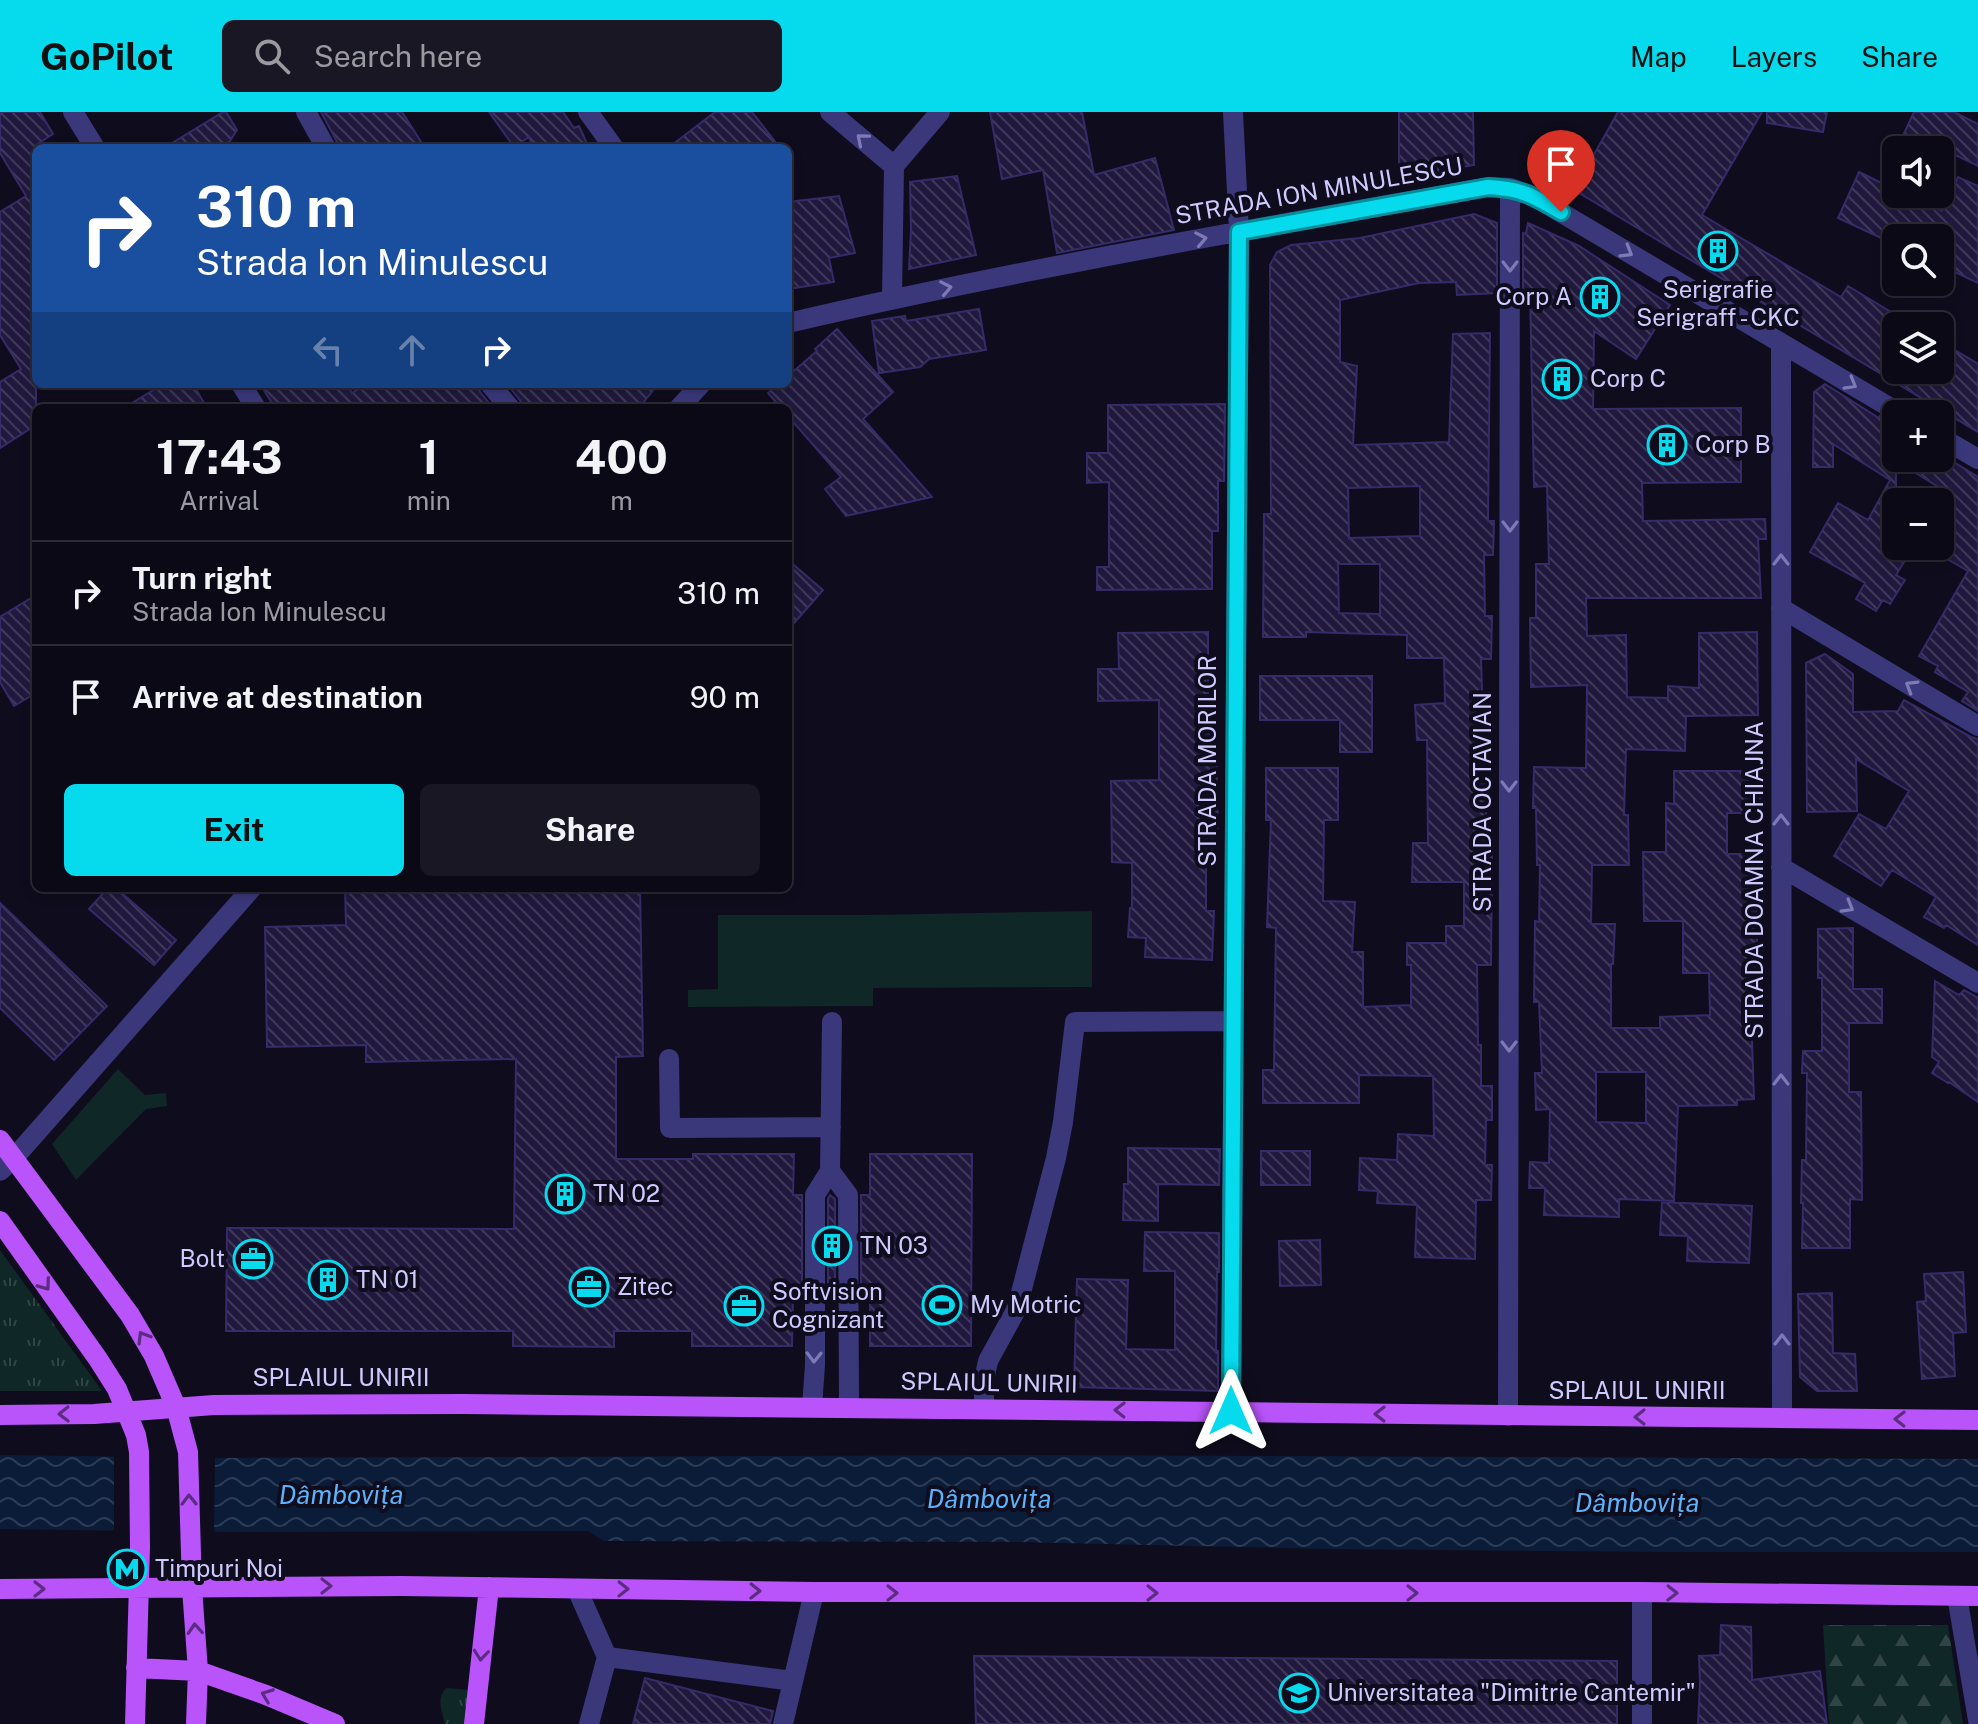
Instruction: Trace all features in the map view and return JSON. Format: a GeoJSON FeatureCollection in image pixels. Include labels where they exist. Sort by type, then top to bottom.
{"type":"FeatureCollection","features":[{"type":"Feature","properties":{"kind":"main road"},"geometry":{"type":"LineString","coordinates":[[0,1140],[7,1164],[130,1315],[154,1356],[176,1407],[188,1452],[198,1671],[196,1724]]}},
{"type":"Feature","properties":{"kind":"main road"},"geometry":{"type":"LineString","coordinates":[[0,1221],[98,1359],[117,1389],[136,1435],[140,1547],[135,1724]]}},
{"type":"Feature","properties":{"kind":"main road","name":"SPLAIUL UNIRII"},"geometry":{"type":"LineString","coordinates":[[0,1415],[128,1412],[214,1405],[464,1404],[1978,1420]]}},
{"type":"Feature","properties":{"kind":"main road"},"geometry":{"type":"LineString","coordinates":[[0,1589],[240,1586],[814,1592],[1642,1592],[1968,1596]]}},
{"type":"Feature","properties":{"kind":"main road"},"geometry":{"type":"LineString","coordinates":[[474,1724],[489,1587]]}},
{"type":"Feature","properties":{"kind":"main road"},"geometry":{"type":"LineString","coordinates":[[136,1668],[198,1671],[335,1724]]}},
{"type":"Feature","properties":{"kind":"street"},"geometry":{"type":"LineString","coordinates":[[73,112],[93,144]]}},
{"type":"Feature","properties":{"kind":"street"},"geometry":{"type":"LineString","coordinates":[[306,112],[324,144]]}},
{"type":"Feature","properties":{"kind":"street"},"geometry":{"type":"LineString","coordinates":[[588,112],[611,144]]}},
{"type":"Feature","properties":{"kind":"street"},"geometry":{"type":"LineString","coordinates":[[830,112],[894,166]]}},
{"type":"Feature","properties":{"kind":"street"},"geometry":{"type":"LineString","coordinates":[[892,299],[894,166],[940,112]]}},
{"type":"Feature","properties":{"kind":"street","name":"STRADA MORILOR"},"geometry":{"type":"LineString","coordinates":[[1231,1411],[1239,232],[1233,112]]}},
{"type":"Feature","properties":{"kind":"street","name":"STRADA ION MINULESCU"},"geometry":{"type":"LineString","coordinates":[[792,322],[892,299],[1239,232],[1488,187],[1510,188],[1533,196],[1882,403]]}},
{"type":"Feature","properties":{"kind":"street","name":"STRADA OCTAVIAN"},"geometry":{"type":"LineString","coordinates":[[1508,1416],[1510,188]]}},
{"type":"Feature","properties":{"kind":"street","name":"STRADA DOAMNA CHIAJNA"},"geometry":{"type":"LineString","coordinates":[[1781,343],[1782,1418]]}},
{"type":"Feature","properties":{"kind":"street"},"geometry":{"type":"LineString","coordinates":[[493,388],[507,404]]}},
{"type":"Feature","properties":{"kind":"street"},"geometry":{"type":"LineString","coordinates":[[683,404],[697,388]]}},
{"type":"Feature","properties":{"kind":"street"},"geometry":{"type":"LineString","coordinates":[[1954,445],[1978,459]]}},
{"type":"Feature","properties":{"kind":"street"},"geometry":{"type":"LineString","coordinates":[[1781,608],[1978,726]]}},
{"type":"Feature","properties":{"kind":"street"},"geometry":{"type":"LineString","coordinates":[[1781,867],[1978,983]]}},
{"type":"Feature","properties":{"kind":"street"},"geometry":{"type":"LineString","coordinates":[[7,1164],[248,892]]}},
{"type":"Feature","properties":{"kind":"street"},"geometry":{"type":"LineString","coordinates":[[984,1408],[988,1361],[1017,1308],[1060,1140],[1075,1022],[1232,1021]]}},
{"type":"Feature","properties":{"kind":"street"},"geometry":{"type":"LineString","coordinates":[[812,1407],[815,1365],[815,1195],[830,1171],[832,1022]]}},
{"type":"Feature","properties":{"kind":"street"},"geometry":{"type":"LineString","coordinates":[[669,1059],[670,1128],[831,1127]]}},
{"type":"Feature","properties":{"kind":"street"},"geometry":{"type":"LineString","coordinates":[[830,1171],[848,1195],[849,1407]]}},
{"type":"Feature","properties":{"kind":"street"},"geometry":{"type":"LineString","coordinates":[[577,1589],[607,1657],[589,1724]]}},
{"type":"Feature","properties":{"kind":"street"},"geometry":{"type":"LineString","coordinates":[[783,1724],[814,1592]]}},
{"type":"Feature","properties":{"kind":"street"},"geometry":{"type":"LineString","coordinates":[[1642,1592],[1642,1724]]}},
{"type":"Feature","properties":{"kind":"street"},"geometry":{"type":"LineString","coordinates":[[1968,1596],[1978,1720]]}},
{"type":"Feature","properties":{"kind":"street"},"geometry":{"type":"LineString","coordinates":[[607,1657],[793,1681]]}},
{"type":"Feature","properties":{"kind":"green space"},"geometry":{"type":"Polygon","coordinates":[[[1092,911],[1092,987],[873,988],[873,1006],[688,1007],[688,990],[718,989],[718,915],[1092,911]]]}},
{"type":"Feature","properties":{"kind":"green space"},"geometry":{"type":"Polygon","coordinates":[[[118,1069],[145,1095],[166,1093],[167,1106],[146,1109],[76,1180],[52,1144],[118,1069]]]}},
{"type":"Feature","properties":{"kind":"green space"},"geometry":{"type":"Polygon","coordinates":[[[0,1250],[102,1391],[0,1391],[0,1250]]]}},
{"type":"Feature","properties":{"kind":"green space"},"geometry":{"type":"Polygon","coordinates":[[[1823,1625],[1948,1625],[1963,1724],[1829,1724],[1823,1625]]]}},
{"type":"Feature","properties":{"kind":"green space"},"geometry":{"type":"Polygon","coordinates":[[[446,1688],[470,1690],[465,1724],[445,1724],[440,1701],[446,1688]]]}},
{"type":"Feature","properties":{"kind":"water","name":"Dâmbovița"},"geometry":{"type":"Polygon","coordinates":[[[0,1455],[220,1458],[1017,1455],[1978,1459],[1978,1552],[1669,1552],[1017,1542],[603,1541],[589,1531],[0,1529],[0,1455]]]}},
{"type":"Feature","properties":{"kind":"pier"},"geometry":{"type":"Polygon","coordinates":[[[114,1452],[215,1454],[214,1536],[114,1535],[114,1452]]]}},
{"type":"Feature","properties":{"kind":"building"},"geometry":{"type":"Polygon","coordinates":[[[0,112],[40,112],[53,134],[32,144],[32,388],[36,388],[36,404],[32,404],[32,428],[0,448],[0,382],[21,369],[0,335],[0,212],[26,196],[0,153],[0,112]]]}},
{"type":"Feature","properties":{"kind":"building"},"geometry":{"type":"Polygon","coordinates":[[[223,112],[237,130],[225,144],[171,144],[223,112]]]}},
{"type":"Feature","properties":{"kind":"building"},"geometry":{"type":"Polygon","coordinates":[[[321,112],[402,112],[422,144],[338,144],[321,112]]]}},
{"type":"Feature","properties":{"kind":"building"},"geometry":{"type":"Polygon","coordinates":[[[489,112],[563,112],[574,128],[579,126],[587,144],[532,144],[529,137],[518,144],[512,144],[489,112]]]}},
{"type":"Feature","properties":{"kind":"building"},"geometry":{"type":"Polygon","coordinates":[[[715,112],[752,112],[777,144],[673,144],[715,112]]]}},
{"type":"Feature","properties":{"kind":"building"},"geometry":{"type":"Polygon","coordinates":[[[990,112],[1082,112],[1094,175],[1155,158],[1174,230],[1057,253],[1043,170],[1002,179],[990,112]]]}},
{"type":"Feature","properties":{"kind":"building"},"geometry":{"type":"Polygon","coordinates":[[[1399,112],[1473,112],[1474,165],[1434,172],[1434,175],[1399,186],[1399,112]]]}},
{"type":"Feature","properties":{"kind":"building","name":"Serigrafie Serigraff - CKC"},"geometry":{"type":"Polygon","coordinates":[[[1618,112],[1762,112],[1702,215],[1841,297],[1848,286],[1891,312],[1882,312],[1882,374],[1574,190],[1618,112]]]}},
{"type":"Feature","properties":{"kind":"building"},"geometry":{"type":"Polygon","coordinates":[[[1767,112],[1827,112],[1823,132],[1767,123],[1767,112]]]}},
{"type":"Feature","properties":{"kind":"building"},"geometry":{"type":"Polygon","coordinates":[[[1914,112],[1954,112],[1978,124],[1978,166],[1954,154],[1954,136],[1903,136],[1914,112]]]}},
{"type":"Feature","properties":{"kind":"building"},"geometry":{"type":"Polygon","coordinates":[[[1859,172],[1882,183],[1882,208],[1935,208],[1942,211],[1943,208],[1954,208],[1954,186],[1958,177],[1978,186],[1978,283],[1954,272],[1954,224],[1882,224],[1882,238],[1838,218],[1859,172]]]}},
{"type":"Feature","properties":{"kind":"building"},"geometry":{"type":"Polygon","coordinates":[[[957,176],[976,255],[909,269],[910,182],[957,176]]]}},
{"type":"Feature","properties":{"kind":"building"},"geometry":{"type":"Polygon","coordinates":[[[839,196],[855,253],[829,258],[834,282],[792,288],[792,202],[839,196]]]}},
{"type":"Feature","properties":{"kind":"building"},"geometry":{"type":"Polygon","coordinates":[[[1474,214],[1497,223],[1497,293],[1457,295],[1456,282],[1419,283],[1340,300],[1340,362],[1357,366],[1353,445],[1449,442],[1453,334],[1490,333],[1488,521],[1494,521],[1493,555],[1484,555],[1485,616],[1492,616],[1491,659],[1481,659],[1487,844],[1492,844],[1491,965],[1477,965],[1481,1086],[1492,1086],[1492,1120],[1486,1120],[1485,1165],[1492,1165],[1491,1200],[1476,1200],[1475,1259],[1415,1257],[1417,1205],[1377,1203],[1378,1191],[1359,1190],[1360,1158],[1397,1160],[1398,1134],[1434,1136],[1433,1076],[1359,1075],[1359,1103],[1263,1103],[1263,1070],[1274,1070],[1276,928],[1267,927],[1271,820],[1266,820],[1266,768],[1338,768],[1338,820],[1324,820],[1323,901],[1355,902],[1352,952],[1363,952],[1363,1007],[1411,1005],[1411,965],[1407,965],[1407,943],[1446,943],[1446,926],[1464,926],[1464,882],[1412,882],[1413,843],[1428,843],[1427,740],[1417,740],[1415,705],[1445,703],[1444,658],[1407,658],[1407,635],[1306,632],[1306,637],[1263,637],[1264,514],[1271,514],[1270,265],[1277,252],[1291,245],[1360,238],[1474,214]],[[1420,486],[1348,488],[1349,538],[1420,536],[1420,486]],[[1338,564],[1339,613],[1380,614],[1380,564],[1338,564]]]}},
{"type":"Feature","properties":{"kind":"building"},"geometry":{"type":"Polygon","coordinates":[[[1528,223],[1579,246],[1670,305],[1636,359],[1594,331],[1593,409],[1741,408],[1741,482],[1642,483],[1643,521],[1765,519],[1766,539],[1758,539],[1761,598],[1586,598],[1587,636],[1626,635],[1627,697],[1668,698],[1668,686],[1699,688],[1699,633],[1757,632],[1758,715],[1686,716],[1685,751],[1626,749],[1624,815],[1628,815],[1629,865],[1592,865],[1591,924],[1615,924],[1611,964],[1611,1028],[1660,1028],[1660,1017],[1710,1015],[1709,973],[1683,973],[1683,921],[1644,921],[1643,852],[1666,852],[1666,803],[1674,804],[1674,771],[1760,771],[1760,813],[1727,813],[1727,854],[1754,854],[1754,874],[1761,874],[1755,952],[1757,1010],[1751,1010],[1754,1099],[1737,1100],[1737,1105],[1678,1106],[1674,1201],[1619,1199],[1619,1217],[1544,1215],[1545,1188],[1529,1188],[1530,1162],[1549,1163],[1550,1109],[1536,1110],[1535,1073],[1542,1073],[1539,1002],[1534,1002],[1535,921],[1539,922],[1540,865],[1537,865],[1536,808],[1533,808],[1534,767],[1586,768],[1587,685],[1531,687],[1530,618],[1536,618],[1536,564],[1549,564],[1547,486],[1534,487],[1530,290],[1523,291],[1523,233],[1526,234],[1528,223]],[[1596,1072],[1596,1122],[1646,1123],[1646,1072],[1596,1072]]]}},
{"type":"Feature","properties":{"kind":"building"},"geometry":{"type":"Polygon","coordinates":[[[979,309],[986,350],[929,359],[920,367],[879,373],[872,321],[905,316],[906,321],[979,309]]]}},
{"type":"Feature","properties":{"kind":"building"},"geometry":{"type":"Polygon","coordinates":[[[837,329],[893,392],[863,419],[932,497],[846,516],[825,489],[841,477],[792,421],[792,404],[778,404],[768,393],[774,388],[792,388],[792,373],[817,351],[815,349],[837,329]]]}},
{"type":"Feature","properties":{"kind":"building","name":"Serigrafie Serigraff - CKC"},"geometry":{"type":"Polygon","coordinates":[[[1954,349],[1978,364],[1978,432],[1954,418],[1954,400],[1925,400],[1898,384],[1954,384],[1954,349]]]}},
{"type":"Feature","properties":{"kind":"building"},"geometry":{"type":"Polygon","coordinates":[[[1825,384],[1882,417],[1882,472],[1896,472],[1896,488],[1886,488],[1890,480],[1833,444],[1833,467],[1813,467],[1814,392],[1825,384]]]}},
{"type":"Feature","properties":{"kind":"building"},"geometry":{"type":"Polygon","coordinates":[[[156,388],[195,388],[205,404],[130,404],[156,388]]]}},
{"type":"Feature","properties":{"kind":"building"},"geometry":{"type":"Polygon","coordinates":[[[262,388],[349,388],[352,393],[360,388],[478,388],[490,404],[272,404],[262,388]]]}},
{"type":"Feature","properties":{"kind":"building"},"geometry":{"type":"Polygon","coordinates":[[[510,388],[655,388],[642,404],[522,404],[510,388]]]}},
{"type":"Feature","properties":{"kind":"building"},"geometry":{"type":"Polygon","coordinates":[[[1225,404],[1224,481],[1218,481],[1218,531],[1212,531],[1212,589],[1097,590],[1097,567],[1109,567],[1109,482],[1087,483],[1087,453],[1108,453],[1108,405],[1225,404]]]}},
{"type":"Feature","properties":{"kind":"building"},"geometry":{"type":"Polygon","coordinates":[[[1954,462],[1978,477],[1978,711],[1962,701],[1968,692],[1935,672],[1938,666],[1919,656],[1968,571],[1949,560],[1954,560],[1954,488],[1940,488],[1914,472],[1954,472],[1954,462]]]}},
{"type":"Feature","properties":{"kind":"building"},"geometry":{"type":"Polygon","coordinates":[[[1882,495],[1882,560],[1905,560],[1896,575],[1905,580],[1890,604],[1883,600],[1876,611],[1856,599],[1865,583],[1810,552],[1838,503],[1868,520],[1882,495]]]}},
{"type":"Feature","properties":{"kind":"building"},"geometry":{"type":"Polygon","coordinates":[[[792,563],[823,590],[792,625],[792,563]]]}},
{"type":"Feature","properties":{"kind":"building"},"geometry":{"type":"Polygon","coordinates":[[[32,597],[32,695],[14,706],[0,682],[0,617],[32,597]]]}},
{"type":"Feature","properties":{"kind":"building"},"geometry":{"type":"Polygon","coordinates":[[[1208,632],[1208,731],[1216,731],[1218,835],[1213,835],[1213,864],[1206,865],[1206,911],[1214,911],[1212,960],[1145,957],[1146,938],[1128,937],[1132,908],[1132,863],[1112,862],[1111,781],[1159,780],[1159,700],[1098,701],[1098,669],[1119,669],[1118,633],[1208,632]]]}},
{"type":"Feature","properties":{"kind":"building"},"geometry":{"type":"Polygon","coordinates":[[[1825,654],[1853,674],[1853,712],[1898,711],[1904,700],[1978,739],[1978,945],[1946,925],[1944,928],[1924,917],[1936,897],[1892,870],[1881,886],[1834,856],[1859,814],[1886,829],[1909,791],[1856,759],[1857,811],[1807,812],[1806,663],[1825,654]]]}},
{"type":"Feature","properties":{"kind":"building"},"geometry":{"type":"Polygon","coordinates":[[[1260,676],[1372,676],[1372,752],[1340,752],[1340,720],[1260,720],[1260,676]]]}},
{"type":"Feature","properties":{"kind":"building"},"geometry":{"type":"Polygon","coordinates":[[[104,892],[121,892],[176,940],[154,965],[89,909],[104,892]]]}},
{"type":"Feature","properties":{"kind":"building"},"geometry":{"type":"Polygon","coordinates":[[[345,892],[640,892],[643,1056],[616,1057],[616,1159],[693,1159],[693,1154],[794,1154],[793,1195],[802,1195],[802,1297],[793,1297],[792,1346],[692,1346],[692,1331],[614,1331],[614,1347],[513,1346],[513,1331],[226,1331],[227,1228],[514,1229],[516,1059],[366,1062],[366,1045],[267,1047],[265,927],[346,925],[345,892]]]}},
{"type":"Feature","properties":{"kind":"building"},"geometry":{"type":"Polygon","coordinates":[[[0,903],[107,1006],[54,1060],[0,1008],[0,903]]]}},
{"type":"Feature","properties":{"kind":"building"},"geometry":{"type":"Polygon","coordinates":[[[1853,928],[1853,989],[1882,989],[1882,1023],[1849,1023],[1849,1092],[1861,1092],[1862,1200],[1850,1199],[1850,1248],[1802,1248],[1802,1160],[1806,1160],[1807,1073],[1802,1073],[1803,1051],[1822,1051],[1818,929],[1853,928]]]}},
{"type":"Feature","properties":{"kind":"building"},"geometry":{"type":"Polygon","coordinates":[[[1935,981],[1959,995],[1964,990],[1978,998],[1978,1102],[1932,1073],[1939,1062],[1932,1057],[1935,981]]]}},
{"type":"Feature","properties":{"kind":"building"},"geometry":{"type":"Polygon","coordinates":[[[1128,1148],[1220,1149],[1219,1185],[1158,1184],[1158,1221],[1123,1220],[1124,1184],[1128,1184],[1128,1148]]]}},
{"type":"Feature","properties":{"kind":"building"},"geometry":{"type":"Polygon","coordinates":[[[1261,1151],[1310,1151],[1310,1185],[1261,1185],[1261,1151]]]}},
{"type":"Feature","properties":{"kind":"building"},"geometry":{"type":"Polygon","coordinates":[[[870,1154],[972,1154],[971,1346],[870,1346],[870,1297],[861,1297],[861,1195],[870,1195],[870,1154]]]}},
{"type":"Feature","properties":{"kind":"building"},"geometry":{"type":"Polygon","coordinates":[[[830,1195],[835,1199],[835,1297],[828,1297],[830,1195]]]}},
{"type":"Feature","properties":{"kind":"building"},"geometry":{"type":"Polygon","coordinates":[[[1662,1202],[1752,1206],[1749,1263],[1687,1261],[1688,1236],[1660,1235],[1662,1202]]]}},
{"type":"Feature","properties":{"kind":"building"},"geometry":{"type":"Polygon","coordinates":[[[1145,1232],[1219,1233],[1218,1391],[1074,1387],[1077,1279],[1128,1280],[1126,1349],[1175,1350],[1175,1271],[1144,1271],[1145,1232]]]}},
{"type":"Feature","properties":{"kind":"building"},"geometry":{"type":"Polygon","coordinates":[[[1320,1240],[1321,1285],[1280,1286],[1279,1241],[1320,1240]]]}},
{"type":"Feature","properties":{"kind":"building"},"geometry":{"type":"Polygon","coordinates":[[[1963,1272],[1966,1332],[1953,1333],[1955,1376],[1922,1379],[1917,1302],[1926,1301],[1924,1274],[1963,1272]]]}},
{"type":"Feature","properties":{"kind":"building"},"geometry":{"type":"Polygon","coordinates":[[[1832,1293],[1833,1353],[1855,1354],[1857,1391],[1817,1391],[1800,1377],[1798,1294],[1832,1293]]]}},
{"type":"Feature","properties":{"kind":"building"},"geometry":{"type":"Polygon","coordinates":[[[1721,1625],[1751,1627],[1752,1680],[1820,1671],[1827,1724],[1698,1724],[1699,1656],[1720,1655],[1721,1625]]]}},
{"type":"Feature","properties":{"kind":"building"},"geometry":{"type":"Polygon","coordinates":[[[974,1656],[1617,1661],[1617,1724],[976,1724],[974,1656]]]}},
{"type":"Feature","properties":{"kind":"building"},"geometry":{"type":"Polygon","coordinates":[[[645,1678],[773,1711],[770,1724],[633,1724],[645,1678]]]}},
{"type":"Feature","properties":{"kind":"place","name":"Serigrafie Serigraff - CKC"},"geometry":{"type":"Point","coordinates":[1718,251]}},
{"type":"Feature","properties":{"kind":"place","name":"Corp A"},"geometry":{"type":"Point","coordinates":[1600,297]}},
{"type":"Feature","properties":{"kind":"place","name":"Corp C"},"geometry":{"type":"Point","coordinates":[1562,379]}},
{"type":"Feature","properties":{"kind":"place","name":"Corp B"},"geometry":{"type":"Point","coordinates":[1667,445]}},
{"type":"Feature","properties":{"kind":"place","name":"TN 02"},"geometry":{"type":"Point","coordinates":[565,1194]}},
{"type":"Feature","properties":{"kind":"place","name":"TN 03"},"geometry":{"type":"Point","coordinates":[832,1246]}},
{"type":"Feature","properties":{"kind":"place","name":"Bolt"},"geometry":{"type":"Point","coordinates":[253,1259]}},
{"type":"Feature","properties":{"kind":"place","name":"TN 01"},"geometry":{"type":"Point","coordinates":[328,1280]}},
{"type":"Feature","properties":{"kind":"place","name":"Zitec"},"geometry":{"type":"Point","coordinates":[589,1287]}},
{"type":"Feature","properties":{"kind":"place","name":"My Motric"},"geometry":{"type":"Point","coordinates":[942,1305]}},
{"type":"Feature","properties":{"kind":"place","name":"Softvision Cognizant"},"geometry":{"type":"Point","coordinates":[744,1306]}},
{"type":"Feature","properties":{"kind":"place","name":"Timpuri Noi"},"geometry":{"type":"Point","coordinates":[127,1569]}},
{"type":"Feature","properties":{"kind":"place","name":"Universitatea \"Dimitrie Cantemir\""},"geometry":{"type":"Point","coordinates":[1299,1693]}},
{"type":"Feature","properties":{"kind":"route"},"geometry":{"type":"LineString","coordinates":[[1231,1411],[1239,232],[1488,187],[1510,188],[1533,196],[1561,212]]}}]}
